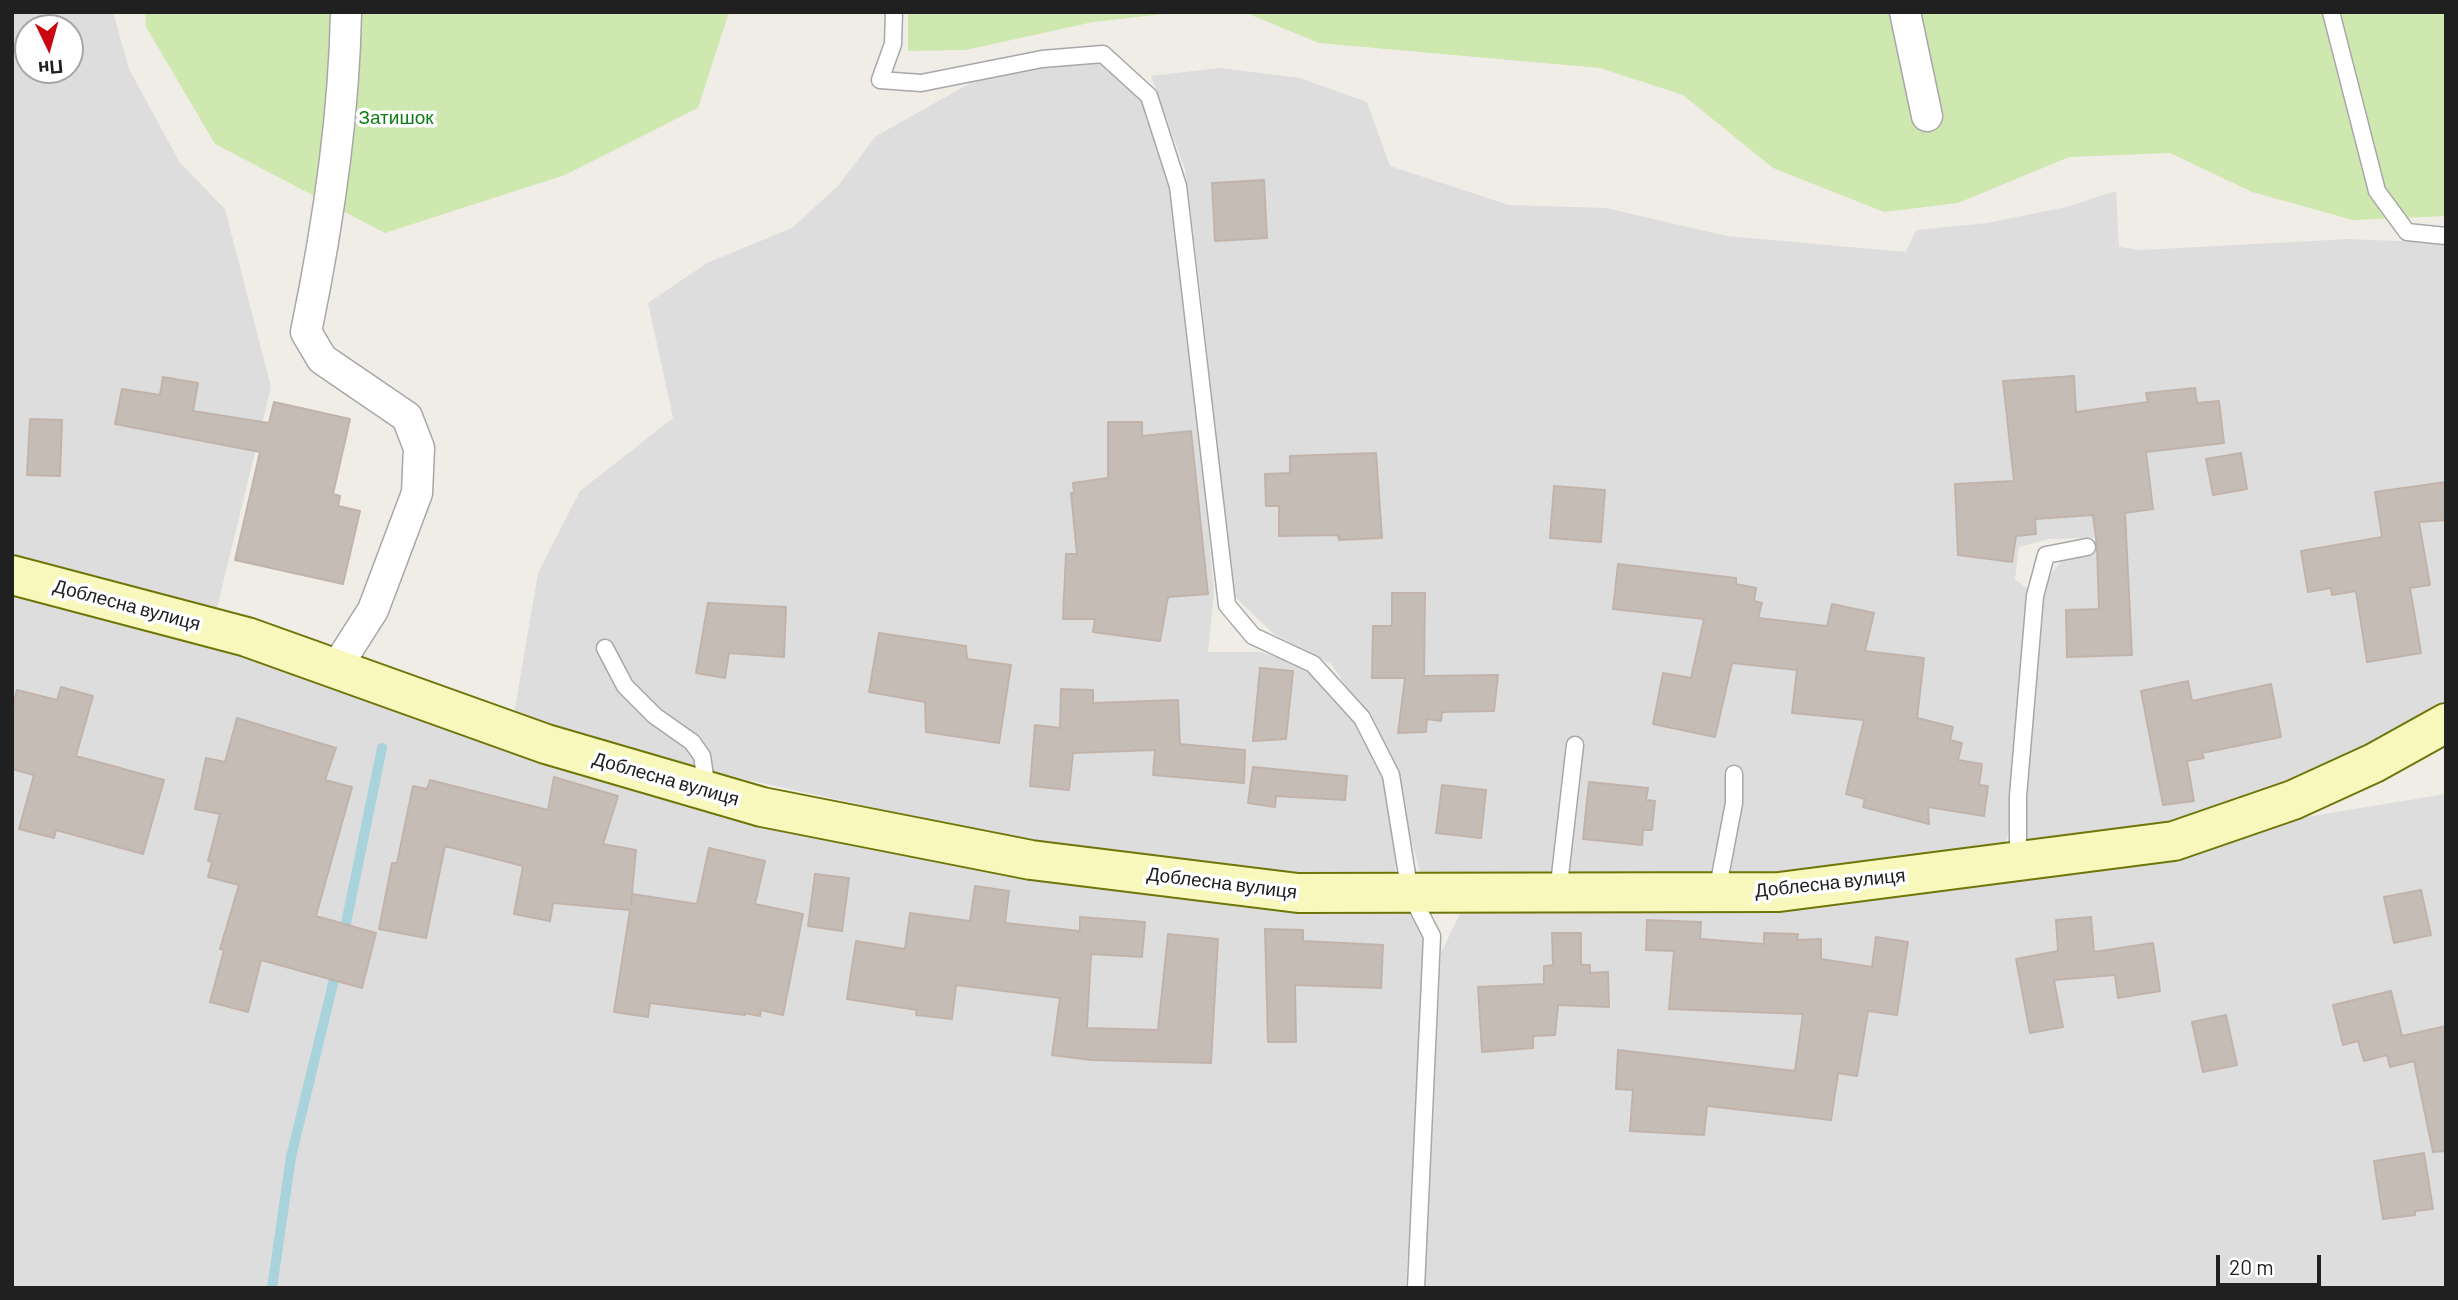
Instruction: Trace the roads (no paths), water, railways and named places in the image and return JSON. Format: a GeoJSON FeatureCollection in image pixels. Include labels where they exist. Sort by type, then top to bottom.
{"type":"FeatureCollection","features":[{"type":"Feature","properties":{"kind":"street"},"geometry":{"type":"LineString","coordinates":[[336,668],[373,610],[417,493],[419,448],[407,416],[323,359],[306,332],[324,244],[338,150],[346,12]]}},
{"type":"Feature","properties":{"kind":"street"},"geometry":{"type":"LineString","coordinates":[[1905,12],[1927,116]]}},
{"type":"Feature","properties":{"kind":"street","name":"Доблесна вулиця"},"geometry":{"type":"LineString","coordinates":[[12,575],[247,637],[546,744],[762,807],[1031,860],[1297,893],[1779,892],[2174,841],[2294,800],[2374,763],[2446,723]]}},
{"type":"Feature","properties":{"kind":"lane"},"geometry":{"type":"LineString","coordinates":[[894,12],[893,44],[880,80],[921,83],[1042,59],[1103,54],[1149,96],[1178,186],[1227,605],[1253,636],[1314,664],[1362,718],[1391,775],[1410,893],[1432,936],[1416,1288]]}},
{"type":"Feature","properties":{"kind":"lane"},"geometry":{"type":"LineString","coordinates":[[2331,12],[2376,191],[2407,232],[2446,236]]}},
{"type":"Feature","properties":{"kind":"lane"},"geometry":{"type":"LineString","coordinates":[[2018,861],[2018,796],[2035,596],[2046,555],[2087,547]]}},
{"type":"Feature","properties":{"kind":"lane"},"geometry":{"type":"LineString","coordinates":[[606,648],[625,686],[655,716],[692,742],[702,755],[707,792]]}},
{"type":"Feature","properties":{"kind":"lane"},"geometry":{"type":"LineString","coordinates":[[1558,893],[1575,745]]}},
{"type":"Feature","properties":{"kind":"lane"},"geometry":{"type":"LineString","coordinates":[[1717,892],[1734,803],[1734,774]]}},
{"type":"Feature","properties":{"kind":"waterway"},"geometry":{"type":"LineString","coordinates":[[343,938],[382,748]]}},
{"type":"Feature","properties":{"kind":"waterway"},"geometry":{"type":"LineString","coordinates":[[272,1288],[291,1157],[337,967]]}},
{"type":"Feature","properties":{"kind":"park label","name":"Затишок"},"geometry":{"type":"Point","coordinates":[396,118]}}]}
